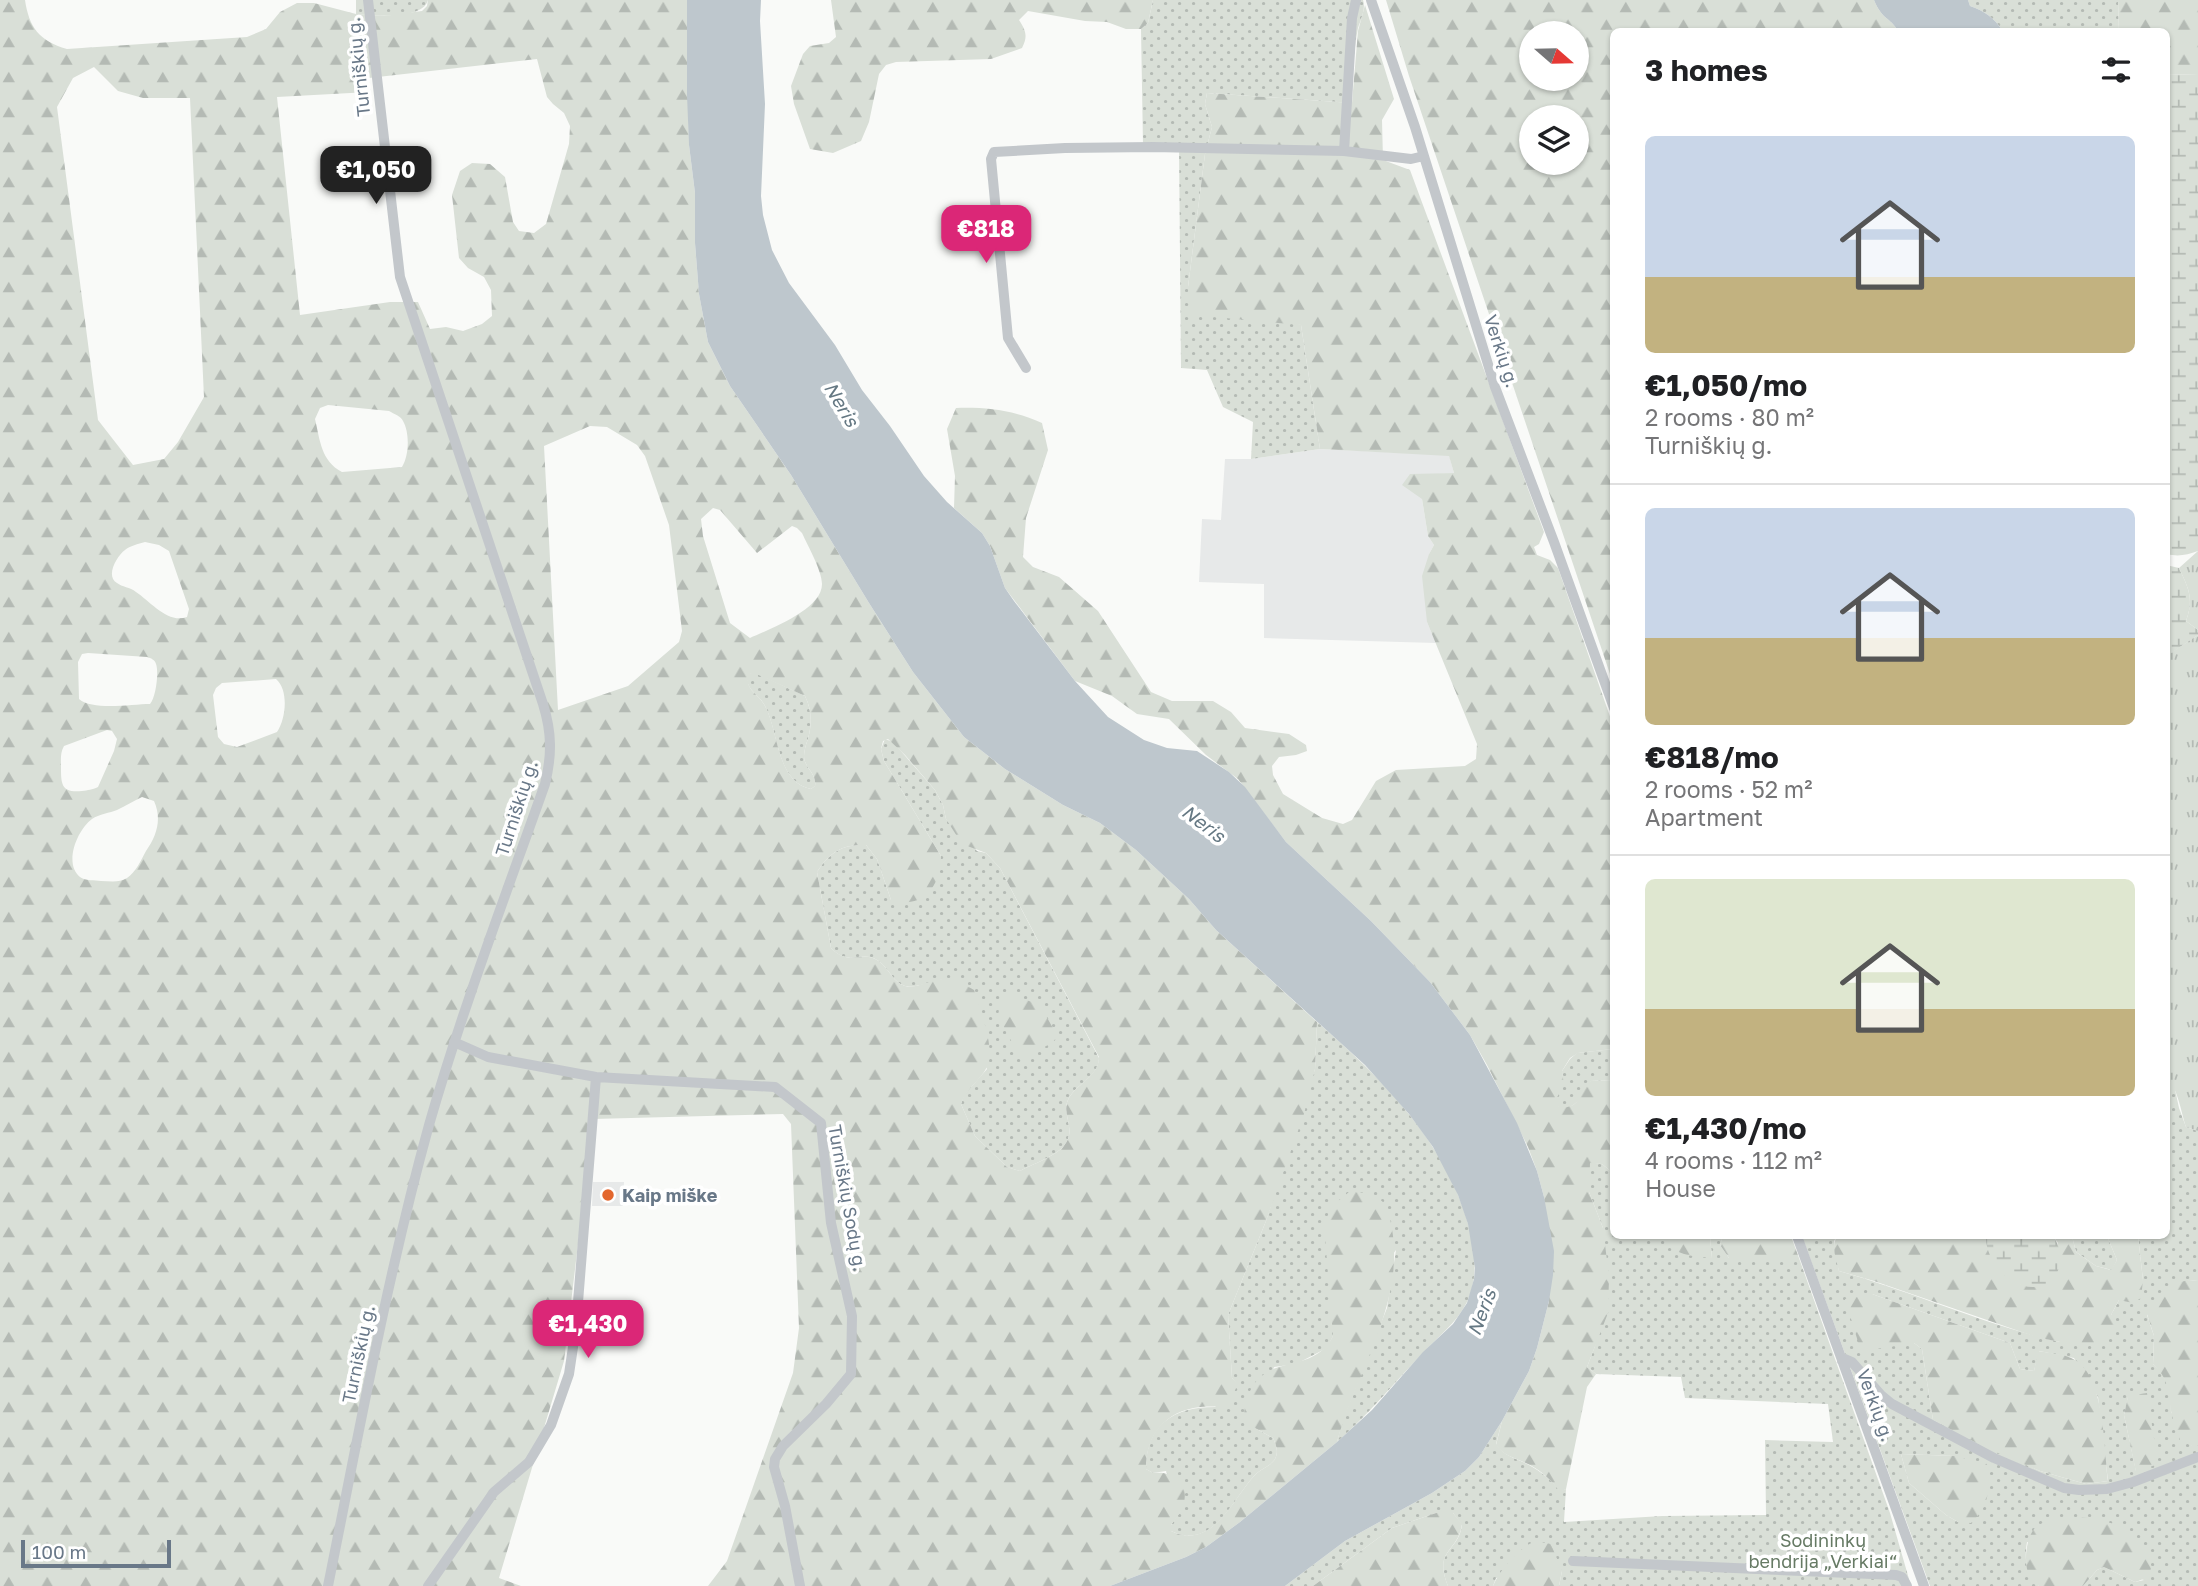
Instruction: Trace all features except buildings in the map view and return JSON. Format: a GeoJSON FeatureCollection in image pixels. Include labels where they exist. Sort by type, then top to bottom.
{"type":"FeatureCollection","features":[{"type":"Feature","properties":{"kind":"street","name":"Turniškių g."},"geometry":{"type":"LineString","coordinates":[[328,1586],[403,1225],[454,1042],[545,784],[552,741],[543,704],[400,277],[368,0]]}},
{"type":"Feature","properties":{"kind":"street"},"geometry":{"type":"LineString","coordinates":[[1344,151],[1352,18],[1356,0]]}},
{"type":"Feature","properties":{"kind":"street","name":"Verkių g."},"geometry":{"type":"LineString","coordinates":[[1371,0],[1424,156],[1495,387],[1610,697]]}},
{"type":"Feature","properties":{"kind":"street"},"geometry":{"type":"LineString","coordinates":[[1026,368],[1008,338],[991,159],[994,152],[1153,147],[1344,151],[1411,159],[1424,156]]}},
{"type":"Feature","properties":{"kind":"street","name":"Turniškių Sodų g."},"geometry":{"type":"LineString","coordinates":[[454,1042],[488,1057],[596,1077],[775,1087],[821,1123],[831,1223],[852,1316],[851,1374],[826,1404],[783,1446],[775,1459],[774,1467],[785,1506],[800,1586]]}},
{"type":"Feature","properties":{"kind":"street"},"geometry":{"type":"LineString","coordinates":[[428,1586],[494,1492],[528,1462],[551,1425],[564,1392],[576,1327],[596,1077]]}},
{"type":"Feature","properties":{"kind":"street","name":"Verkių g."},"geometry":{"type":"LineString","coordinates":[[1798,1239],[1924,1586]]}},
{"type":"Feature","properties":{"kind":"street"},"geometry":{"type":"LineString","coordinates":[[1842,1361],[1850,1361],[1892,1404],[1994,1458],[2064,1488],[2108,1489],[2198,1457]]}},
{"type":"Feature","properties":{"kind":"street"},"geometry":{"type":"LineString","coordinates":[[1573,1561],[1896,1575],[1902,1577],[1908,1586]]}},
{"type":"Feature","properties":{"kind":"shaded area"},"geometry":{"type":"Polygon","coordinates":[[[1320,449],[1449,455],[1454,473],[1438,474],[1422,499],[1428,536],[1434,545],[1429,554],[1427,622],[1436,643],[1264,638],[1264,584],[1199,582],[1202,519],[1221,520],[1225,459],[1251,459],[1320,449]]]}},
{"type":"Feature","properties":{"kind":"shaded area","name":"Kaip miške"},"geometry":{"type":"Polygon","coordinates":[[[593,1182],[624,1182],[623,1206],[592,1206],[593,1182]]]}},
{"type":"Feature","properties":{"kind":"green space"},"geometry":{"type":"Polygon","coordinates":[[[0,0],[25,0],[29,18],[37,32],[49,42],[67,49],[247,37],[266,29],[280,12],[297,3],[314,3],[356,14],[384,16],[422,11],[428,0],[687,0],[689,145],[695,193],[699,294],[708,342],[730,386],[791,475],[913,672],[964,737],[1005,769],[1063,805],[1100,823],[1136,850],[1189,899],[1216,930],[1317,1022],[1315,1069],[1304,1114],[1266,1221],[1228,1315],[1232,1378],[1238,1384],[1228,1405],[1188,1409],[1168,1419],[1154,1435],[1150,1446],[1146,1469],[1176,1477],[1184,1488],[1184,1502],[1171,1525],[1171,1531],[1185,1535],[1198,1534],[1209,1529],[1220,1520],[1254,1476],[1275,1459],[1277,1451],[1273,1438],[1255,1428],[1244,1415],[1249,1393],[1258,1379],[1270,1371],[1311,1357],[1323,1349],[1333,1336],[1324,1224],[1332,1206],[1349,1192],[1358,1192],[1376,1197],[1384,1203],[1389,1216],[1394,1257],[1392,1284],[1376,1337],[1337,1442],[1206,1547],[1110,1586],[708,1586],[727,1561],[793,1373],[799,1328],[791,1124],[783,1114],[593,1119],[564,1361],[499,1578],[521,1586],[0,1586],[0,0]],[[537,59],[369,78],[369,92],[277,97],[300,315],[390,302],[418,302],[430,329],[446,327],[463,331],[482,324],[492,316],[491,290],[484,277],[468,268],[459,258],[452,195],[460,171],[472,163],[490,164],[505,177],[513,222],[519,231],[534,233],[546,224],[569,144],[570,126],[564,113],[547,97],[537,59]],[[94,67],[73,78],[57,107],[98,420],[133,465],[164,459],[178,442],[204,397],[190,98],[143,98],[118,91],[94,67]],[[328,405],[320,408],[315,419],[320,442],[330,462],[342,472],[402,467],[408,444],[407,432],[401,418],[389,411],[328,405]],[[590,426],[544,446],[558,710],[628,686],[679,642],[682,631],[669,525],[645,456],[637,445],[607,427],[590,426]],[[713,508],[701,519],[703,536],[730,623],[750,638],[804,610],[820,593],[820,572],[802,533],[797,528],[792,526],[757,553],[720,510],[713,508]],[[145,542],[137,544],[119,557],[112,571],[114,580],[134,590],[166,615],[187,617],[189,609],[169,551],[159,545],[145,542]],[[82,654],[78,662],[79,699],[85,703],[103,706],[150,704],[154,696],[157,673],[153,659],[82,654]],[[754,673],[750,674],[748,683],[770,716],[780,754],[791,777],[811,789],[815,786],[815,781],[804,756],[811,722],[805,696],[754,673]],[[276,679],[222,683],[213,695],[218,737],[224,744],[237,747],[277,732],[285,705],[283,690],[276,679]],[[107,730],[64,746],[61,774],[64,787],[70,791],[90,790],[98,787],[117,739],[112,731],[107,730]],[[888,739],[883,741],[881,749],[884,761],[941,856],[938,877],[934,886],[921,898],[912,902],[891,900],[877,859],[866,845],[850,846],[837,851],[817,872],[831,948],[849,958],[871,957],[877,960],[905,986],[943,979],[955,981],[974,990],[986,1029],[989,1060],[984,1072],[966,1093],[961,1104],[975,1136],[1007,1167],[1020,1171],[1063,1147],[1069,1135],[1066,1111],[1068,1100],[1095,1070],[1099,1057],[1000,868],[986,853],[962,844],[946,819],[943,805],[935,790],[888,739]],[[142,797],[117,810],[95,817],[82,830],[74,846],[73,855],[75,871],[80,877],[118,881],[127,878],[136,869],[150,845],[158,821],[154,801],[142,797]]]}},
{"type":"Feature","properties":{"kind":"green space"},"geometry":{"type":"Polygon","coordinates":[[[356,0],[428,0],[417,11],[385,16],[356,14],[356,0]]]}},
{"type":"Feature","properties":{"kind":"green space"},"geometry":{"type":"Polygon","coordinates":[[[831,0],[1153,0],[1148,23],[1141,29],[1126,29],[1107,22],[1028,11],[1019,20],[1025,34],[1022,48],[991,59],[896,62],[886,65],[879,74],[869,122],[861,141],[833,153],[810,149],[794,104],[791,86],[803,54],[810,46],[829,43],[836,37],[831,0]]]}},
{"type":"Feature","properties":{"kind":"green space"},"geometry":{"type":"Polygon","coordinates":[[[1153,0],[1363,0],[1364,10],[1355,46],[1352,103],[1207,93],[1205,104],[1212,127],[1205,154],[1188,287],[1301,325],[1320,449],[1251,459],[1253,422],[1223,407],[1207,370],[1181,368],[1179,146],[1143,145],[1141,29],[1148,23],[1153,0]]]}},
{"type":"Feature","properties":{"kind":"green space"},"geometry":{"type":"Polygon","coordinates":[[[1386,0],[1874,0],[1896,28],[1610,28],[1610,674],[1409,76],[1386,0]]]}},
{"type":"Feature","properties":{"kind":"green space"},"geometry":{"type":"Polygon","coordinates":[[[1968,0],[2118,0],[2119,28],[2001,28],[1989,16],[1970,6],[1968,0]]]}},
{"type":"Feature","properties":{"kind":"green space"},"geometry":{"type":"Polygon","coordinates":[[[2118,0],[2198,0],[2198,74],[2170,75],[2170,28],[2119,28],[2118,0]]]}},
{"type":"Feature","properties":{"kind":"green space"},"geometry":{"type":"Polygon","coordinates":[[[1365,5],[1394,99],[1382,120],[1383,160],[1410,170],[1544,532],[1539,544],[1534,547],[1537,555],[1550,560],[1558,568],[1610,716],[1610,1049],[1578,1053],[1570,1058],[1562,1071],[1564,1085],[1555,1101],[1560,1108],[1571,1106],[1579,1098],[1584,1084],[1610,1080],[1610,1171],[1602,1164],[1590,1163],[1589,1192],[1603,1228],[1609,1277],[1608,1313],[1587,1367],[1596,1374],[1587,1387],[1566,1489],[1560,1492],[1539,1470],[1507,1455],[1496,1445],[1502,1421],[1529,1371],[1549,1301],[1544,1197],[1528,1147],[1470,1035],[1430,982],[1371,921],[1286,842],[1238,779],[1206,755],[1169,719],[1137,714],[1112,696],[1075,681],[1005,588],[990,546],[982,533],[954,508],[955,476],[947,429],[956,408],[1000,410],[1042,423],[1048,450],[1026,518],[1023,557],[1033,567],[1059,577],[1098,611],[1151,692],[1172,701],[1213,701],[1231,712],[1245,728],[1289,734],[1306,745],[1307,751],[1279,757],[1272,766],[1273,775],[1283,794],[1322,818],[1343,824],[1352,820],[1376,781],[1396,770],[1465,766],[1476,759],[1477,744],[1427,622],[1422,576],[1434,545],[1428,536],[1422,499],[1402,485],[1410,474],[1454,473],[1449,456],[1320,449],[1301,325],[1191,315],[1188,287],[1205,154],[1212,127],[1205,104],[1207,93],[1352,103],[1358,31],[1365,5]]]}},
{"type":"Feature","properties":{"kind":"green space"},"geometry":{"type":"Polygon","coordinates":[[[2198,74],[2198,551],[2175,555],[2170,554],[2170,75],[2198,74]]]}},
{"type":"Feature","properties":{"kind":"green space"},"geometry":{"type":"Polygon","coordinates":[[[2198,551],[2198,630],[2186,621],[2190,606],[2189,594],[2179,568],[2198,551]]]}},
{"type":"Feature","properties":{"kind":"green space"},"geometry":{"type":"Polygon","coordinates":[[[2170,566],[2179,568],[2185,582],[2190,606],[2186,621],[2198,630],[2198,635],[2170,654],[2170,566]]]}},
{"type":"Feature","properties":{"kind":"green space"},"geometry":{"type":"Polygon","coordinates":[[[2198,635],[2198,1131],[2186,1127],[2177,1094],[2170,1082],[2170,653],[2198,635]]]}},
{"type":"Feature","properties":{"kind":"green space"},"geometry":{"type":"Polygon","coordinates":[[[754,672],[805,696],[811,722],[804,756],[815,781],[815,786],[811,789],[791,777],[785,767],[770,717],[748,683],[749,674],[754,672]]]}},
{"type":"Feature","properties":{"kind":"green space"},"geometry":{"type":"Polygon","coordinates":[[[885,739],[893,742],[935,790],[943,805],[946,819],[977,851],[986,853],[1000,868],[1099,1058],[1095,1070],[1068,1100],[1066,1111],[1069,1135],[1063,1147],[1020,1171],[1007,1167],[975,1136],[961,1104],[964,1095],[987,1069],[943,979],[905,986],[877,960],[871,957],[849,958],[837,954],[831,948],[817,872],[832,854],[850,846],[866,845],[877,859],[891,900],[941,856],[884,761],[881,749],[885,739]]]}},
{"type":"Feature","properties":{"kind":"green space"},"geometry":{"type":"Polygon","coordinates":[[[1005,993],[1039,1003],[1055,1032],[1056,1038],[1053,1042],[1029,1056],[1017,1052],[998,1016],[1001,998],[1005,993]]]}},
{"type":"Feature","properties":{"kind":"green space"},"geometry":{"type":"Polygon","coordinates":[[[1317,1022],[1389,1091],[1430,1143],[1461,1202],[1471,1234],[1475,1260],[1473,1286],[1463,1310],[1452,1323],[1337,1442],[1342,1422],[1387,1308],[1396,1250],[1327,1348],[1296,1364],[1274,1367],[1255,1428],[1273,1438],[1277,1451],[1271,1464],[1254,1476],[1210,1529],[1199,1534],[1186,1535],[1171,1531],[1171,1525],[1181,1510],[1166,1471],[1153,1473],[1146,1469],[1147,1453],[1151,1440],[1165,1421],[1187,1410],[1215,1407],[1237,1384],[1232,1378],[1228,1315],[1266,1221],[1315,1069],[1317,1022]]]}},
{"type":"Feature","properties":{"kind":"green space"},"geometry":{"type":"Polygon","coordinates":[[[1610,1049],[1610,1080],[1591,1081],[1576,1103],[1560,1109],[1554,1101],[1563,1085],[1562,1071],[1577,1053],[1610,1049]]]}},
{"type":"Feature","properties":{"kind":"green space"},"geometry":{"type":"Polygon","coordinates":[[[2170,1082],[2174,1085],[2186,1127],[2198,1131],[2198,1281],[2189,1280],[2147,1315],[2154,1336],[2153,1364],[2161,1371],[2170,1390],[2171,1412],[2192,1446],[2198,1446],[2198,1586],[2083,1586],[2097,1570],[2104,1567],[2027,1542],[2027,1566],[2031,1577],[2039,1586],[1930,1586],[1803,1239],[1835,1239],[1839,1271],[2004,1327],[2060,1342],[2111,1315],[2119,1300],[2143,1280],[2138,1239],[2170,1239],[2170,1082]],[[1872,1294],[1922,1349],[1933,1420],[2040,1471],[2086,1484],[2108,1481],[2098,1397],[2074,1358],[2039,1351],[2034,1371],[2020,1369],[2010,1343],[1872,1294]],[[2147,1394],[2128,1397],[2124,1415],[2136,1471],[2147,1394]],[[1901,1454],[1909,1483],[1958,1522],[1955,1456],[1901,1454]],[[2104,1567],[2135,1582],[2144,1580],[2104,1567]]]}},
{"type":"Feature","properties":{"kind":"green space","name":"Sodininkų bendrija „Verkiai“"},"geometry":{"type":"Polygon","coordinates":[[[1589,1162],[1602,1164],[1610,1171],[1610,1239],[1665,1239],[1712,1258],[1710,1239],[1722,1239],[1720,1245],[1729,1258],[1799,1258],[1890,1513],[1911,1586],[1559,1586],[1562,1571],[1496,1578],[1493,1586],[1448,1586],[1443,1565],[1462,1525],[1453,1513],[1436,1513],[1392,1528],[1313,1586],[1285,1586],[1345,1541],[1432,1493],[1465,1471],[1479,1457],[1502,1421],[1496,1444],[1499,1448],[1507,1455],[1538,1470],[1560,1491],[1566,1489],[1564,1522],[1662,1516],[1766,1515],[1765,1440],[1833,1442],[1828,1404],[1685,1398],[1681,1377],[1596,1374],[1587,1367],[1595,1346],[1603,1228],[1589,1192],[1589,1162]]]}},
{"type":"Feature","properties":{"kind":"green space"},"geometry":{"type":"Polygon","coordinates":[[[1665,1239],[1710,1239],[1712,1258],[1677,1251],[1665,1239]]]}},
{"type":"Feature","properties":{"kind":"green space"},"geometry":{"type":"Polygon","coordinates":[[[1722,1239],[1792,1239],[1799,1258],[1729,1258],[1720,1245],[1722,1239]]]}},
{"type":"Feature","properties":{"kind":"green space"},"geometry":{"type":"Polygon","coordinates":[[[1986,1239],[1999,1267],[2022,1285],[2058,1243],[2055,1239],[2073,1239],[2076,1252],[2096,1266],[2111,1270],[2117,1260],[2108,1239],[2138,1239],[2143,1280],[2141,1298],[2133,1303],[2119,1300],[2111,1315],[2117,1324],[2101,1345],[2060,1342],[2036,1337],[1839,1271],[1835,1258],[1835,1240],[1986,1239]]]}},
{"type":"Feature","properties":{"kind":"green space"},"geometry":{"type":"Polygon","coordinates":[[[1986,1239],[2055,1239],[2059,1251],[2059,1268],[2051,1281],[2044,1285],[2025,1286],[2000,1271],[1986,1239]]]}},
{"type":"Feature","properties":{"kind":"green space"},"geometry":{"type":"Polygon","coordinates":[[[2073,1239],[2108,1239],[2117,1260],[2112,1270],[2096,1266],[2076,1252],[2073,1239]]]}},
{"type":"Feature","properties":{"kind":"green space"},"geometry":{"type":"Polygon","coordinates":[[[2189,1280],[2198,1281],[2198,1446],[2180,1440],[2165,1380],[2153,1364],[2154,1336],[2147,1314],[2163,1291],[2189,1280]]]}},
{"type":"Feature","properties":{"kind":"green space"},"geometry":{"type":"Polygon","coordinates":[[[1872,1294],[2010,1343],[2020,1369],[2034,1371],[2038,1351],[2075,1360],[2085,1369],[2098,1397],[2108,1481],[2086,1484],[2040,1471],[1986,1448],[1933,1420],[1922,1349],[1914,1343],[1863,1351],[1859,1345],[1845,1299],[1872,1294]]]}},
{"type":"Feature","properties":{"kind":"green space"},"geometry":{"type":"Polygon","coordinates":[[[2147,1393],[2158,1464],[2136,1472],[2124,1415],[2128,1396],[2147,1393]]]}},
{"type":"Feature","properties":{"kind":"green space"},"geometry":{"type":"Polygon","coordinates":[[[1901,1454],[1955,1456],[1987,1464],[1986,1503],[1978,1516],[1971,1523],[1958,1522],[1946,1515],[1909,1483],[1901,1454]]]}},
{"type":"Feature","properties":{"kind":"green space"},"geometry":{"type":"Polygon","coordinates":[[[1436,1513],[1453,1513],[1462,1524],[1443,1565],[1448,1586],[1313,1586],[1392,1528],[1436,1513]]]}},
{"type":"Feature","properties":{"kind":"green space"},"geometry":{"type":"Polygon","coordinates":[[[2081,1517],[2113,1524],[2138,1540],[2145,1548],[2151,1564],[2150,1572],[2145,1578],[2135,1582],[2104,1567],[2097,1570],[2083,1586],[2039,1586],[2033,1582],[2026,1557],[2033,1531],[2046,1522],[2081,1517]]]}},
{"type":"Feature","properties":{"kind":"green space"},"geometry":{"type":"Polygon","coordinates":[[[1535,1541],[1551,1544],[1562,1571],[1559,1586],[1493,1586],[1510,1560],[1535,1541]]]}},
{"type":"Feature","properties":{"kind":"water","name":"Neris"},"geometry":{"type":"Polygon","coordinates":[[[687,0],[761,0],[765,104],[761,196],[772,250],[789,283],[835,345],[862,390],[924,476],[947,502],[982,533],[990,546],[1005,588],[1014,601],[1075,681],[1108,717],[1144,740],[1167,748],[1197,751],[1229,772],[1245,787],[1286,842],[1371,921],[1430,982],[1470,1035],[1517,1123],[1537,1171],[1554,1251],[1553,1275],[1549,1301],[1529,1371],[1502,1421],[1479,1457],[1465,1471],[1432,1493],[1345,1541],[1285,1586],[1110,1586],[1186,1557],[1206,1547],[1240,1522],[1372,1410],[1423,1352],[1453,1324],[1467,1303],[1475,1268],[1468,1224],[1458,1195],[1433,1147],[1409,1114],[1365,1065],[1216,930],[1189,899],[1136,850],[1100,823],[1063,805],[1005,769],[964,737],[913,672],[791,475],[730,386],[708,342],[699,294],[695,243],[695,193],[687,95],[687,0]]]}},
{"type":"Feature","properties":{"kind":"water"},"geometry":{"type":"Polygon","coordinates":[[[1874,0],[1968,0],[1970,6],[1989,16],[2001,28],[1896,28],[1874,0]]]}},
{"type":"Feature","properties":{"kind":"place","name":"Kaip miške"},"geometry":{"type":"Point","coordinates":[608,1195]}}]}
